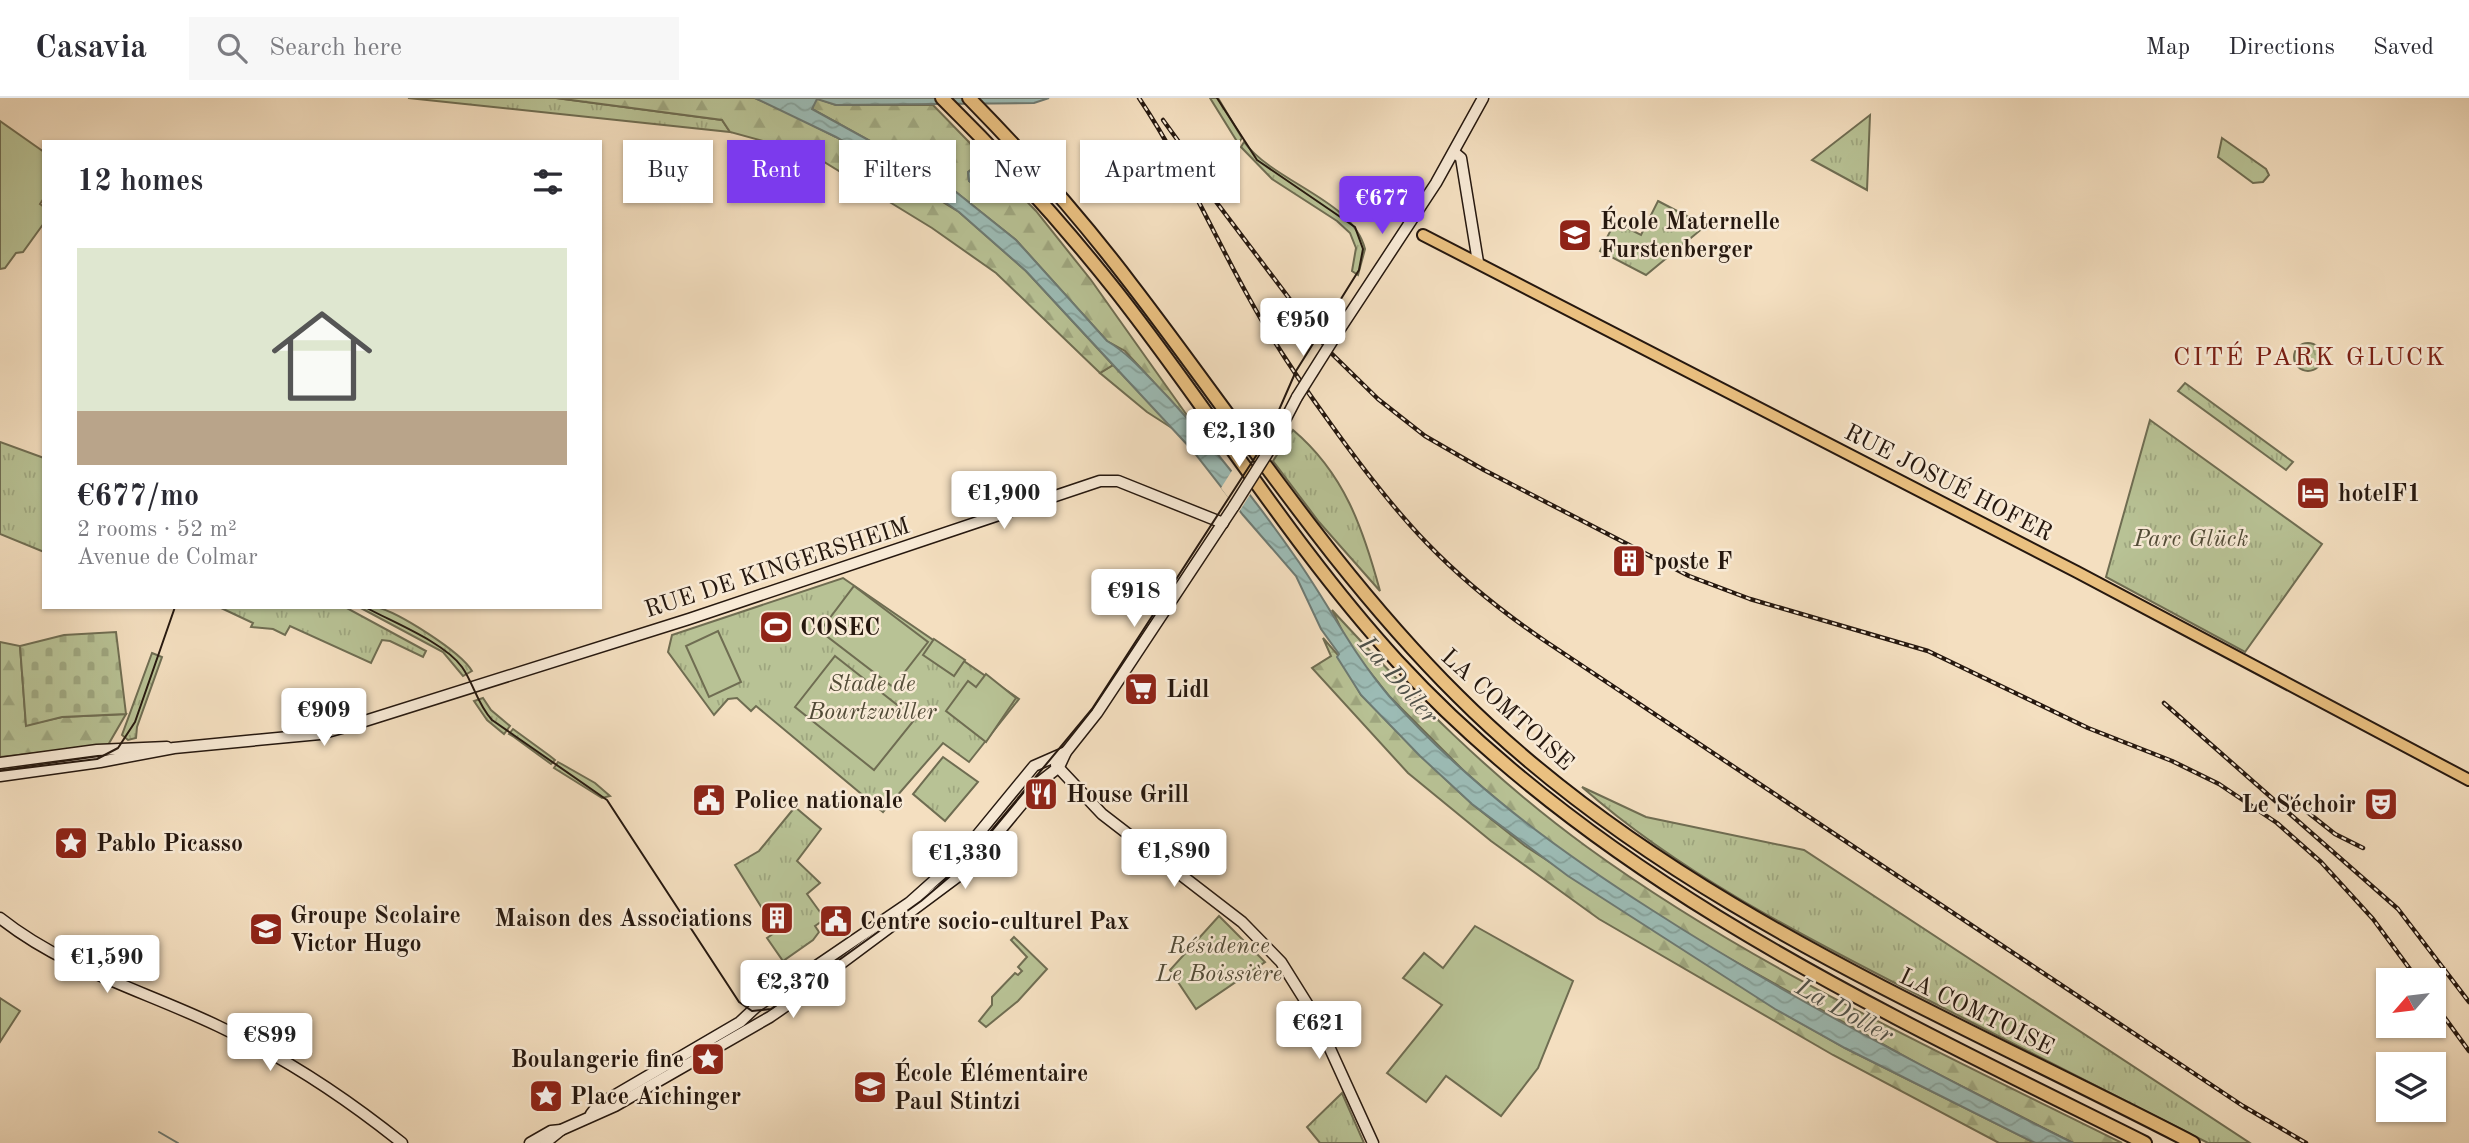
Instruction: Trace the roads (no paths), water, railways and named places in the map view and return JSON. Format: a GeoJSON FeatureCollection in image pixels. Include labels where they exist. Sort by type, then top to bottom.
{"type":"FeatureCollection","features":[{"type":"Feature","properties":{"kind":"highway","name":"LA COMTOISE"},"geometry":{"type":"LineString","coordinates":[[942,98],[1059,222],[1118,294],[1259,489],[1357,615],[1440,704],[1497,757],[1594,835],[1715,916],[1858,998],[2146,1143]]}},
{"type":"Feature","properties":{"kind":"highway","name":"LA COMTOISE"},"geometry":{"type":"LineString","coordinates":[[969,98],[1073,210],[1131,284],[1277,484],[1359,587],[1418,656],[1510,744],[1650,851],[1773,929],[1872,982],[2193,1143]]}},
{"type":"Feature","properties":{"kind":"main road"},"geometry":{"type":"LineString","coordinates":[[545,1143],[561,1130],[615,1106],[770,1017],[829,976],[835,968],[968,869],[1041,781],[1059,767],[1066,752],[1097,713],[1270,449],[1297,397],[1455,153],[1483,98]]}},
{"type":"Feature","properties":{"kind":"main road"},"geometry":{"type":"LineString","coordinates":[[1455,153],[1461,158],[1463,167],[1478,262]]}},
{"type":"Feature","properties":{"kind":"main road","name":"RUE JOSUÉ HOFER"},"geometry":{"type":"LineString","coordinates":[[1407,226],[2469,780]]}},
{"type":"Feature","properties":{"kind":"main road","name":"RUE DE KINGERSHEIM"},"geometry":{"type":"LineString","coordinates":[[0,776],[174,748],[311,735],[349,726],[689,619],[1100,481],[1118,481],[1223,523]]}},
{"type":"Feature","properties":{"kind":"main road","name":"RUE DE KINGERSHEIM"},"geometry":{"type":"LineString","coordinates":[[0,763],[127,747],[174,748]]}},
{"type":"Feature","properties":{"kind":"main road"},"geometry":{"type":"LineString","coordinates":[[590,1115],[598,1104],[740,1022],[756,1007],[909,902],[956,861],[1034,766],[1066,752]]}},
{"type":"Feature","properties":{"kind":"main road"},"geometry":{"type":"LineString","coordinates":[[1046,760],[1059,767],[1102,814],[1255,934],[1294,978],[1373,1143]]}},
{"type":"Feature","properties":{"kind":"main road"},"geometry":{"type":"LineString","coordinates":[[0,918],[47,950],[247,1041],[354,1105],[402,1143]]}},
{"type":"Feature","properties":{"kind":"main road"},"geometry":{"type":"LineString","coordinates":[[530,1143],[551,1131],[561,1130]]}},
{"type":"Feature","properties":{"kind":"water","name":"La Doller"},"geometry":{"type":"Polygon","coordinates":[[[755,98],[1049,98],[1034,103],[836,105],[817,99],[812,109],[868,140],[841,140],[755,98]]]}},
{"type":"Feature","properties":{"kind":"water","name":"La Doller"},"geometry":{"type":"Polygon","coordinates":[[[956,192],[1016,240],[1107,341],[1132,360],[1168,397],[1218,455],[1281,537],[1376,680],[1418,727],[1480,785],[1581,863],[1703,942],[1913,1061],[2073,1143],[2035,1143],[1845,1048],[1775,1009],[1568,876],[1472,804],[1420,756],[1361,695],[1337,657],[1339,654],[1321,629],[1296,576],[1243,515],[1193,451],[1026,271],[946,203],[956,203],[956,192]]]}},
{"type":"Feature","properties":{"kind":"waterway"},"geometry":{"type":"LineString","coordinates":[[159,1132],[178,1143]]}},
{"type":"Feature","properties":{"kind":"tram line"},"geometry":{"type":"LineString","coordinates":[[369,609],[443,649],[462,667],[492,720],[607,800],[739,1002],[752,1011],[771,1009],[921,901],[961,867],[1092,709],[1265,442],[1296,371],[1359,270],[1363,249],[1355,227],[1257,160],[1217,98]]}},
{"type":"Feature","properties":{"kind":"tram line"},"geometry":{"type":"LineString","coordinates":[[0,771],[97,759],[118,748],[135,722],[174,609]]}},
{"type":"Feature","properties":{"kind":"railway"},"geometry":{"type":"LineString","coordinates":[[1139,98],[1183,172],[1258,314],[1288,362],[1379,488],[1452,568],[1511,617],[1545,641],[2243,1106],[2306,1143]]}},
{"type":"Feature","properties":{"kind":"railway"},"geometry":{"type":"LineString","coordinates":[[1163,120],[1178,140]]}},
{"type":"Feature","properties":{"kind":"railway"},"geometry":{"type":"LineString","coordinates":[[1217,203],[1329,351],[1378,399],[1425,436],[1484,470],[1689,576],[1750,599],[1928,651],[2088,728],[2172,761],[2219,784],[2277,823],[2321,862],[2373,919],[2409,968]]}},
{"type":"Feature","properties":{"kind":"railway"},"geometry":{"type":"LineString","coordinates":[[2164,703],[2398,909],[2469,1002]]}},
{"type":"Feature","properties":{"kind":"railway"},"geometry":{"type":"LineString","coordinates":[[2286,795],[2335,834],[2363,848]]}},
{"type":"Feature","properties":{"kind":"railway"},"geometry":{"type":"LineString","coordinates":[[2446,1019],[2469,1051]]}},
{"type":"Feature","properties":{"kind":"place","name":"École Maternelle Furstenberger"},"geometry":{"type":"Point","coordinates":[1575,235]}},
{"type":"Feature","properties":{"kind":"place","name":"hotelF1"},"geometry":{"type":"Point","coordinates":[2313,493]}},
{"type":"Feature","properties":{"kind":"place","name":"poste F"},"geometry":{"type":"Point","coordinates":[1629,561]}},
{"type":"Feature","properties":{"kind":"place","name":"COSEC"},"geometry":{"type":"Point","coordinates":[776,627]}},
{"type":"Feature","properties":{"kind":"place","name":"Lidl"},"geometry":{"type":"Point","coordinates":[1141,689]}},
{"type":"Feature","properties":{"kind":"place","name":"House Grill"},"geometry":{"type":"Point","coordinates":[1041,794]}},
{"type":"Feature","properties":{"kind":"place","name":"Police nationale"},"geometry":{"type":"Point","coordinates":[709,800]}},
{"type":"Feature","properties":{"kind":"place","name":"Le Séchoir"},"geometry":{"type":"Point","coordinates":[2381,804]}},
{"type":"Feature","properties":{"kind":"place","name":"Pablo Picasso"},"geometry":{"type":"Point","coordinates":[71,843]}},
{"type":"Feature","properties":{"kind":"place","name":"Maison des Associations"},"geometry":{"type":"Point","coordinates":[777,918]}},
{"type":"Feature","properties":{"kind":"place","name":"Centre socio-culturel Pax"},"geometry":{"type":"Point","coordinates":[836,921]}},
{"type":"Feature","properties":{"kind":"place","name":"Groupe Scolaire Victor Hugo"},"geometry":{"type":"Point","coordinates":[266,929]}},
{"type":"Feature","properties":{"kind":"place","name":"Boulangerie fine"},"geometry":{"type":"Point","coordinates":[708,1059]}},
{"type":"Feature","properties":{"kind":"place","name":"École Élémentaire Paul Stintzi"},"geometry":{"type":"Point","coordinates":[870,1087]}},
{"type":"Feature","properties":{"kind":"place","name":"Place Aichinger"},"geometry":{"type":"Point","coordinates":[546,1096]}},
{"type":"Feature","properties":{"kind":"district","name":"CITÉ PARK GLUCK"},"geometry":{"type":"Point","coordinates":[2310,356]}},
{"type":"Feature","properties":{"kind":"park label","name":"Parc Glück"},"geometry":{"type":"Point","coordinates":[2191,538]}},
{"type":"Feature","properties":{"kind":"park label","name":"Stade de Bourtzwiller"},"geometry":{"type":"Point","coordinates":[872,697]}},
{"type":"Feature","properties":{"kind":"park label","name":"Résidence Le Boissière"},"geometry":{"type":"Point","coordinates":[1219,959]}}]}
